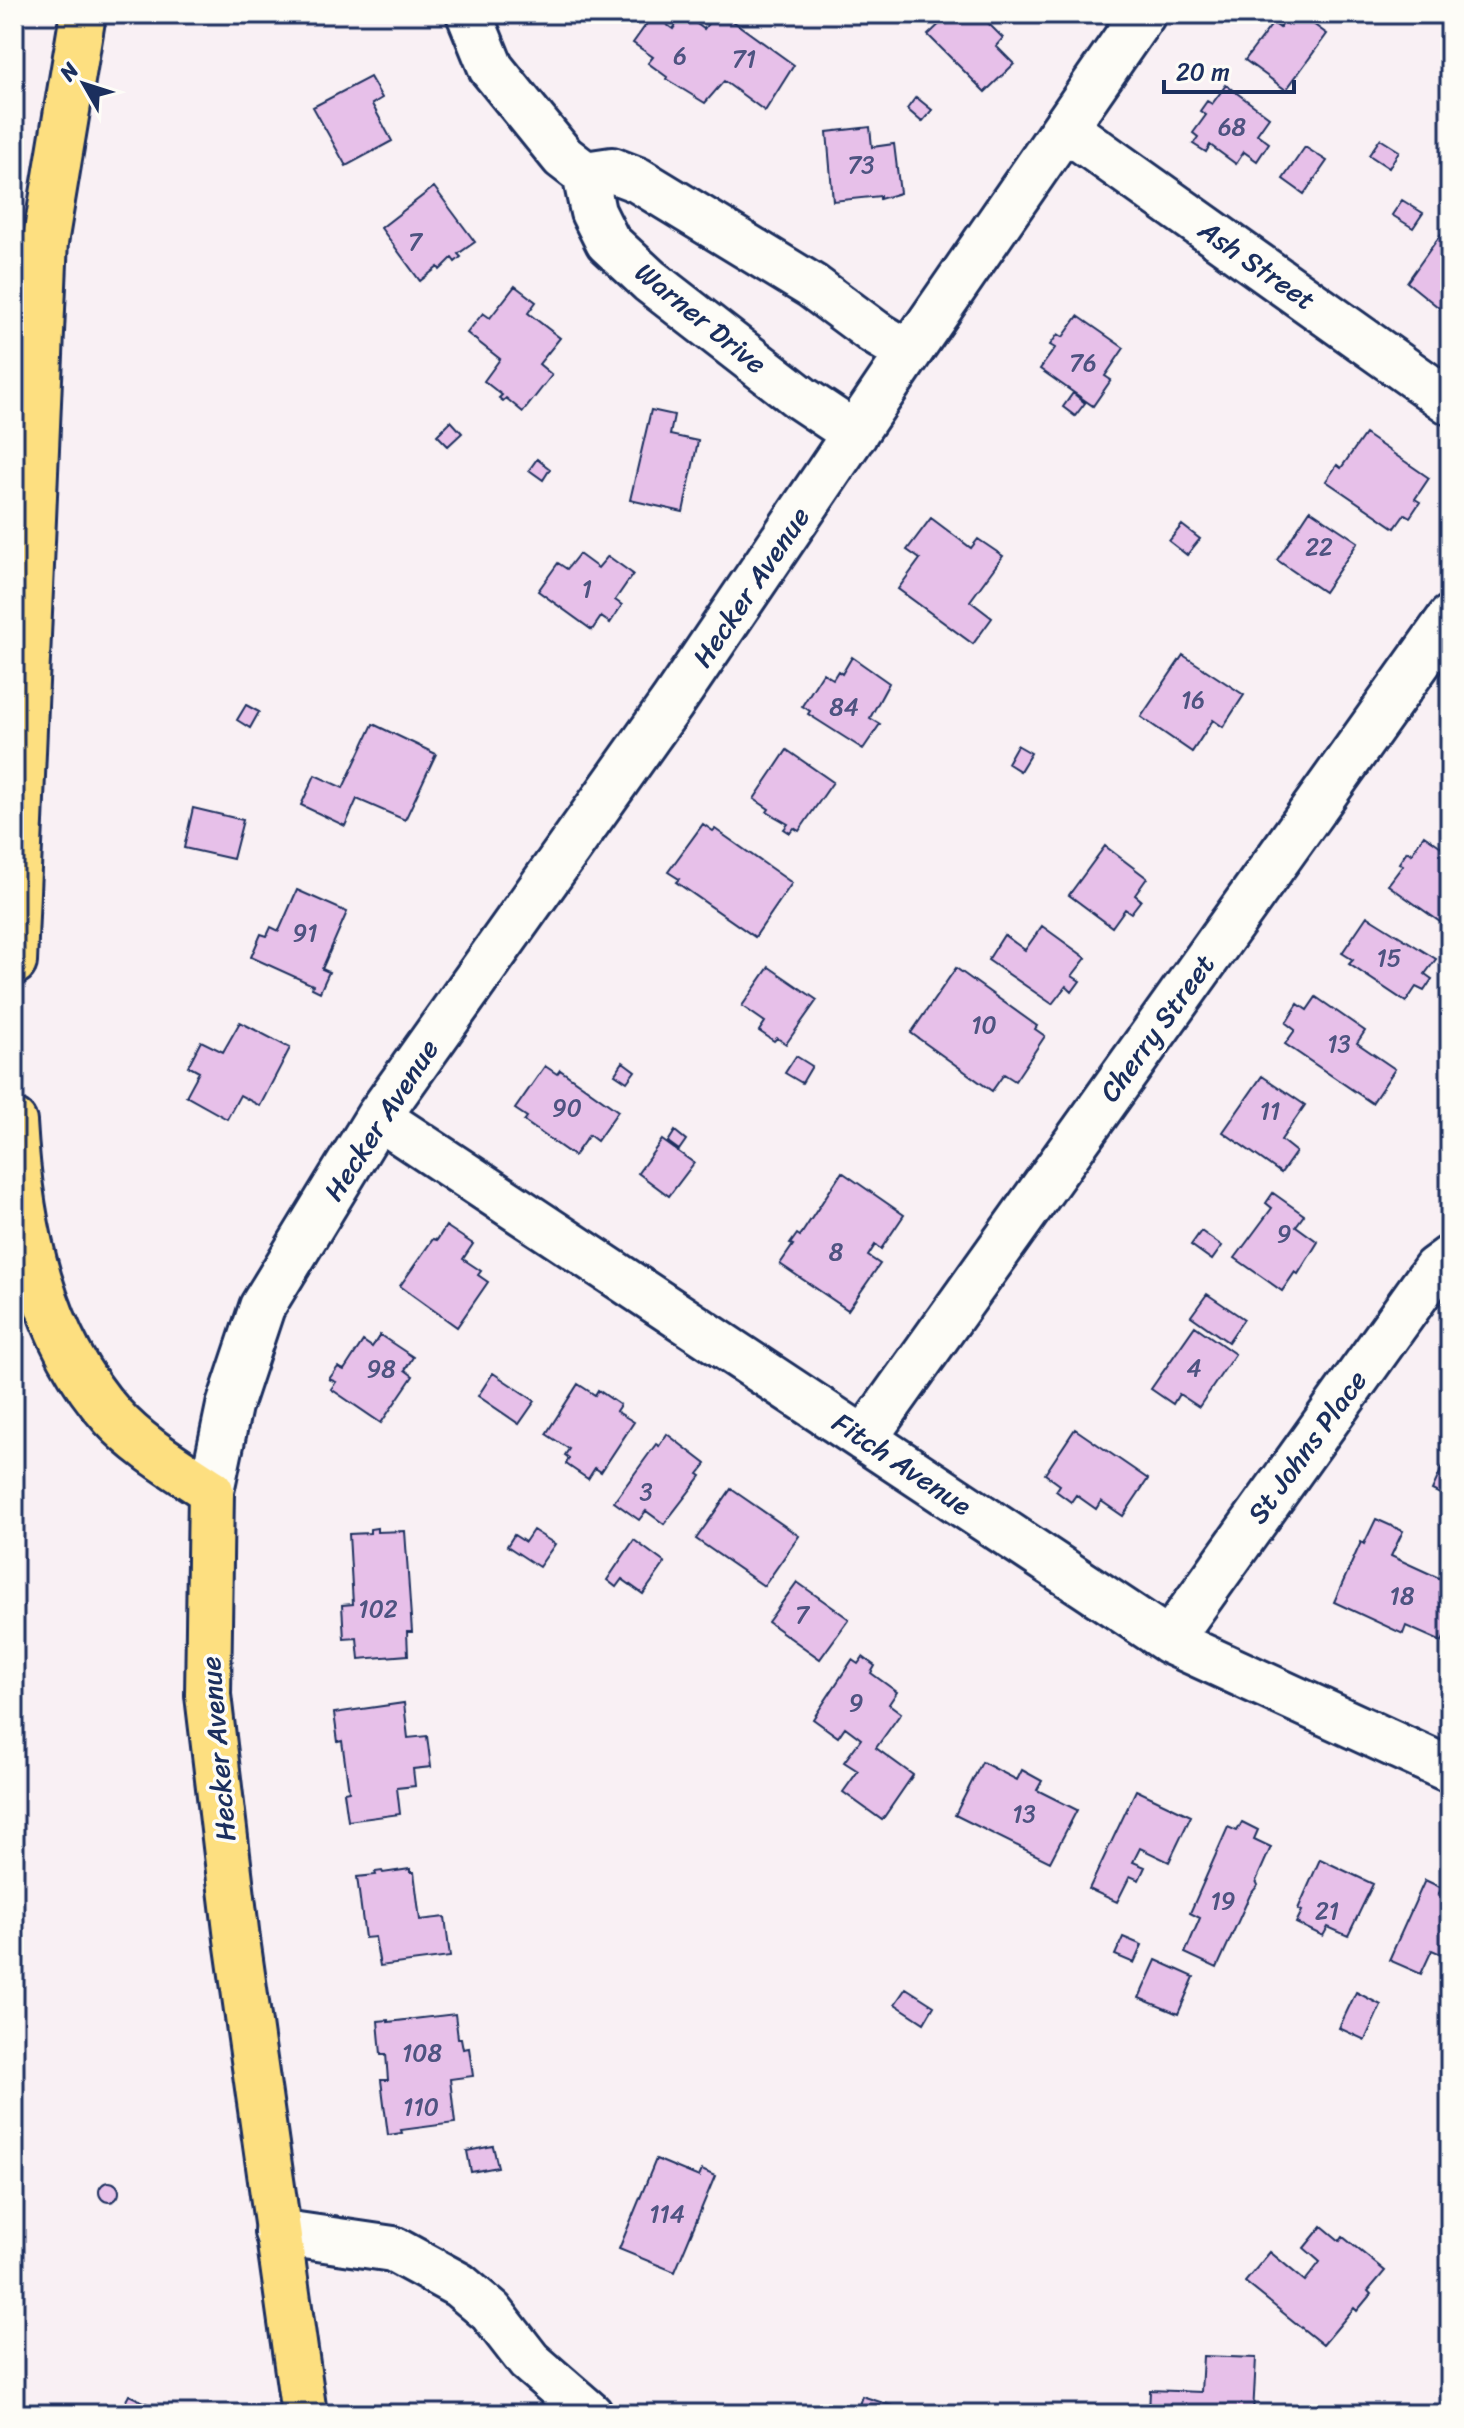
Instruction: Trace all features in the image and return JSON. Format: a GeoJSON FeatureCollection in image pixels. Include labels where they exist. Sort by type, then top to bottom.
{"type":"FeatureCollection","features":[{"type":"Feature","properties":{"kind":"main road"},"geometry":{"type":"LineString","coordinates":[[14,459],[45,239],[83,14]]}},
{"type":"Feature","properties":{"kind":"main road"},"geometry":{"type":"LineString","coordinates":[[14,962],[45,239]]}},
{"type":"Feature","properties":{"kind":"main road"},"geometry":{"type":"LineString","coordinates":[[14,1122],[17,1173],[27,1235],[43,1294],[61,1340],[85,1381],[114,1418],[148,1449],[211,1491]]}},
{"type":"Feature","properties":{"kind":"main road","name":"Hecker Avenue"},"geometry":{"type":"LineString","coordinates":[[211,1491],[208,1695],[237,1939],[304,2414]]}},
{"type":"Feature","properties":{"kind":"street"},"geometry":{"type":"LineString","coordinates":[[469,14],[491,68],[563,157],[585,174],[612,170],[638,180],[812,286],[874,332],[909,353]]}},
{"type":"Feature","properties":{"kind":"street","name":"Hecker Avenue"},"geometry":{"type":"LineString","coordinates":[[211,1491],[229,1406],[262,1307],[378,1117],[672,703],[1143,14]]}},
{"type":"Feature","properties":{"kind":"street","name":"Ash Street"},"geometry":{"type":"LineString","coordinates":[[1065,128],[1450,402]]}},
{"type":"Feature","properties":{"kind":"street","name":"Warner Drive"},"geometry":{"type":"LineString","coordinates":[[585,174],[593,212],[608,242],[650,281],[801,398],[855,434]]}},
{"type":"Feature","properties":{"kind":"street","name":"Cherry Street"},"geometry":{"type":"LineString","coordinates":[[864,1439],[1450,618]]}},
{"type":"Feature","properties":{"kind":"street","name":"Fitch Avenue"},"geometry":{"type":"LineString","coordinates":[[378,1117],[1169,1641],[1450,1770]]}},
{"type":"Feature","properties":{"kind":"street","name":"St Johns Place"},"geometry":{"type":"LineString","coordinates":[[1169,1641],[1435,1269],[1450,1258]]}},
{"type":"Feature","properties":{"kind":"street"},"geometry":{"type":"LineString","coordinates":[[277,2232],[393,2249],[459,2285],[491,2312],[529,2361],[590,2414]]}},
{"type":"Feature","properties":{"kind":"building"},"geometry":{"type":"Polygon","coordinates":[[[683,14],[704,29],[715,14],[723,14],[794,65],[765,111],[724,81],[705,103],[666,79],[648,63],[653,57],[633,43],[653,15],[673,29],[683,14]]]}},
{"type":"Feature","properties":{"kind":"building"},"geometry":{"type":"Polygon","coordinates":[[[950,14],[964,14],[966,17],[979,14],[1003,38],[996,46],[1014,64],[985,92],[928,35],[950,14]]]}},
{"type":"Feature","properties":{"kind":"building"},"geometry":{"type":"Polygon","coordinates":[[[1289,14],[1299,14],[1327,34],[1286,90],[1245,60],[1273,23],[1280,28],[1289,14]]]}},
{"type":"Feature","properties":{"kind":"building"},"geometry":{"type":"Polygon","coordinates":[[[370,77],[382,98],[372,104],[392,141],[346,166],[313,107],[370,77]]]}},
{"type":"Feature","properties":{"kind":"building"},"geometry":{"type":"Polygon","coordinates":[[[1226,85],[1269,117],[1257,134],[1269,143],[1257,161],[1244,152],[1236,164],[1210,145],[1206,152],[1193,144],[1198,137],[1193,133],[1206,115],[1200,111],[1207,101],[1212,104],[1226,85]]]}},
{"type":"Feature","properties":{"kind":"building"},"geometry":{"type":"Polygon","coordinates":[[[916,97],[932,110],[922,122],[907,109],[916,97]]]}},
{"type":"Feature","properties":{"kind":"building"},"geometry":{"type":"Polygon","coordinates":[[[870,127],[872,147],[894,144],[900,193],[880,199],[880,196],[833,201],[827,132],[870,127]]]}},
{"type":"Feature","properties":{"kind":"building"},"geometry":{"type":"Polygon","coordinates":[[[1380,139],[1399,151],[1389,168],[1369,155],[1380,139]]]}},
{"type":"Feature","properties":{"kind":"building"},"geometry":{"type":"Polygon","coordinates":[[[1305,147],[1327,161],[1304,194],[1283,179],[1305,147]]]}},
{"type":"Feature","properties":{"kind":"building"},"geometry":{"type":"Polygon","coordinates":[[[434,187],[475,242],[458,254],[461,257],[455,262],[452,258],[440,270],[438,267],[420,281],[381,228],[434,187]]]}},
{"type":"Feature","properties":{"kind":"building"},"geometry":{"type":"Polygon","coordinates":[[[1402,200],[1423,213],[1413,228],[1392,215],[1402,200]]]}},
{"type":"Feature","properties":{"kind":"building"},"geometry":{"type":"Polygon","coordinates":[[[1441,234],[1450,240],[1448,315],[1407,282],[1441,234]]]}},
{"type":"Feature","properties":{"kind":"building"},"geometry":{"type":"Polygon","coordinates":[[[515,286],[536,302],[528,313],[560,338],[539,364],[552,375],[523,412],[506,398],[503,401],[499,398],[502,395],[484,381],[500,359],[467,333],[483,313],[490,318],[515,286]]]}},
{"type":"Feature","properties":{"kind":"building"},"geometry":{"type":"Polygon","coordinates":[[[1078,316],[1124,348],[1105,376],[1111,380],[1093,406],[1040,369],[1055,348],[1050,345],[1058,334],[1063,337],[1078,316]]]}},
{"type":"Feature","properties":{"kind":"building"},"geometry":{"type":"Polygon","coordinates":[[[1073,393],[1085,403],[1075,416],[1063,407],[1073,393]]]}},
{"type":"Feature","properties":{"kind":"building"},"geometry":{"type":"Polygon","coordinates":[[[651,410],[674,415],[670,435],[698,441],[683,512],[630,500],[651,410]]]}},
{"type":"Feature","properties":{"kind":"building"},"geometry":{"type":"Polygon","coordinates":[[[451,421],[462,433],[448,446],[437,435],[451,421]]]}},
{"type":"Feature","properties":{"kind":"building"},"geometry":{"type":"Polygon","coordinates":[[[1365,434],[1429,478],[1415,499],[1420,502],[1410,517],[1405,514],[1395,528],[1326,481],[1337,465],[1341,468],[1365,434]]]}},
{"type":"Feature","properties":{"kind":"building"},"geometry":{"type":"Polygon","coordinates":[[[537,459],[550,469],[543,480],[529,470],[537,459]]]}},
{"type":"Feature","properties":{"kind":"building"},"geometry":{"type":"Polygon","coordinates":[[[1310,510],[1358,542],[1324,592],[1277,560],[1310,510]]]}},
{"type":"Feature","properties":{"kind":"building"},"geometry":{"type":"Polygon","coordinates":[[[931,518],[971,548],[978,539],[1003,556],[970,601],[992,618],[973,644],[898,589],[920,559],[907,550],[931,518]]]}},
{"type":"Feature","properties":{"kind":"building"},"geometry":{"type":"Polygon","coordinates":[[[1182,525],[1200,539],[1187,555],[1169,541],[1182,525]]]}},
{"type":"Feature","properties":{"kind":"building"},"geometry":{"type":"Polygon","coordinates":[[[579,554],[598,568],[608,556],[633,574],[615,600],[622,605],[610,623],[601,617],[592,630],[538,591],[558,563],[567,569],[579,554]]]}},
{"type":"Feature","properties":{"kind":"building"},"geometry":{"type":"Polygon","coordinates":[[[1183,655],[1244,695],[1223,727],[1213,720],[1192,752],[1141,717],[1183,655]]]}},
{"type":"Feature","properties":{"kind":"building"},"geometry":{"type":"Polygon","coordinates":[[[852,657],[889,683],[870,718],[880,724],[863,749],[808,714],[810,711],[802,706],[823,673],[833,679],[838,671],[842,674],[852,657]]]}},
{"type":"Feature","properties":{"kind":"building"},"geometry":{"type":"Polygon","coordinates":[[[246,705],[259,712],[250,728],[237,720],[246,705]]]}},
{"type":"Feature","properties":{"kind":"building"},"geometry":{"type":"Polygon","coordinates":[[[373,724],[436,754],[405,820],[357,799],[345,826],[301,805],[315,775],[343,788],[373,724]]]}},
{"type":"Feature","properties":{"kind":"building"},"geometry":{"type":"Polygon","coordinates":[[[1017,745],[1031,753],[1020,771],[1007,763],[1017,745]]]}},
{"type":"Feature","properties":{"kind":"building"},"geometry":{"type":"Polygon","coordinates":[[[787,750],[833,782],[799,831],[794,828],[790,833],[784,829],[788,824],[767,812],[769,809],[754,799],[787,750]]]}},
{"type":"Feature","properties":{"kind":"building"},"geometry":{"type":"Polygon","coordinates":[[[193,808],[243,820],[233,859],[184,848],[193,808]]]}},
{"type":"Feature","properties":{"kind":"building"},"geometry":{"type":"Polygon","coordinates":[[[703,824],[713,831],[715,829],[792,883],[755,937],[676,882],[679,879],[668,872],[703,824]]]}},
{"type":"Feature","properties":{"kind":"building"},"geometry":{"type":"Polygon","coordinates":[[[1424,835],[1450,853],[1450,929],[1388,885],[1403,865],[1399,863],[1407,851],[1411,854],[1424,835]]]}},
{"type":"Feature","properties":{"kind":"building"},"geometry":{"type":"Polygon","coordinates":[[[1105,846],[1147,878],[1135,895],[1141,900],[1131,913],[1125,909],[1112,927],[1069,895],[1105,846]]]}},
{"type":"Feature","properties":{"kind":"building"},"geometry":{"type":"Polygon","coordinates":[[[297,890],[347,912],[322,969],[329,972],[320,992],[312,988],[313,985],[251,957],[261,934],[267,936],[271,927],[279,931],[297,890]]]}},
{"type":"Feature","properties":{"kind":"building"},"geometry":{"type":"Polygon","coordinates":[[[1367,916],[1436,959],[1425,974],[1432,979],[1424,991],[1416,987],[1406,1002],[1349,964],[1353,960],[1342,953],[1367,916]]]}},
{"type":"Feature","properties":{"kind":"building"},"geometry":{"type":"Polygon","coordinates":[[[1042,926],[1086,958],[1072,976],[1080,981],[1072,992],[1066,986],[1052,1004],[988,960],[1004,935],[1025,950],[1042,926]]]}},
{"type":"Feature","properties":{"kind":"building"},"geometry":{"type":"Polygon","coordinates":[[[769,967],[817,1000],[786,1044],[777,1038],[774,1041],[759,1031],[765,1022],[742,1006],[769,967]]]}},
{"type":"Feature","properties":{"kind":"building"},"geometry":{"type":"Polygon","coordinates":[[[956,968],[1037,1026],[1035,1029],[1045,1036],[1015,1081],[1004,1074],[992,1091],[911,1033],[956,968]]]}},
{"type":"Feature","properties":{"kind":"building"},"geometry":{"type":"Polygon","coordinates":[[[1316,997],[1365,1031],[1357,1043],[1395,1069],[1372,1103],[1285,1044],[1295,1030],[1286,1023],[1298,1004],[1307,1010],[1316,997]]]}},
{"type":"Feature","properties":{"kind":"building"},"geometry":{"type":"Polygon","coordinates":[[[240,1022],[290,1048],[260,1106],[240,1095],[227,1119],[186,1096],[199,1072],[188,1066],[201,1041],[223,1052],[240,1022]]]}},
{"type":"Feature","properties":{"kind":"building"},"geometry":{"type":"Polygon","coordinates":[[[796,1056],[812,1066],[802,1083],[785,1073],[796,1056]]]}},
{"type":"Feature","properties":{"kind":"building"},"geometry":{"type":"Polygon","coordinates":[[[623,1062],[635,1071],[627,1082],[615,1074],[623,1062]]]}},
{"type":"Feature","properties":{"kind":"building"},"geometry":{"type":"Polygon","coordinates":[[[545,1066],[557,1074],[560,1070],[618,1111],[597,1141],[589,1135],[574,1156],[524,1121],[527,1117],[515,1109],[545,1066]]]}},
{"type":"Feature","properties":{"kind":"building"},"geometry":{"type":"Polygon","coordinates":[[[1262,1076],[1305,1105],[1281,1140],[1296,1152],[1281,1173],[1223,1132],[1262,1076]]]}},
{"type":"Feature","properties":{"kind":"building"},"geometry":{"type":"Polygon","coordinates":[[[675,1131],[686,1140],[679,1150],[668,1142],[675,1131]]]}},
{"type":"Feature","properties":{"kind":"building"},"geometry":{"type":"Polygon","coordinates":[[[662,1140],[694,1163],[669,1196],[638,1173],[662,1140]]]}},
{"type":"Feature","properties":{"kind":"building"},"geometry":{"type":"Polygon","coordinates":[[[842,1172],[904,1215],[881,1249],[875,1245],[868,1256],[880,1264],[848,1310],[780,1264],[793,1245],[790,1244],[797,1234],[800,1236],[842,1172]]]}},
{"type":"Feature","properties":{"kind":"building"},"geometry":{"type":"Polygon","coordinates":[[[1273,1193],[1304,1215],[1296,1226],[1318,1242],[1298,1274],[1295,1272],[1282,1291],[1235,1258],[1272,1208],[1266,1203],[1273,1193]]]}},
{"type":"Feature","properties":{"kind":"building"},"geometry":{"type":"Polygon","coordinates":[[[446,1226],[473,1244],[463,1259],[481,1271],[478,1275],[488,1282],[457,1327],[400,1286],[433,1239],[437,1240],[446,1226]]]}},
{"type":"Feature","properties":{"kind":"building"},"geometry":{"type":"Polygon","coordinates":[[[1201,1231],[1222,1246],[1212,1260],[1191,1245],[1201,1231]]]}},
{"type":"Feature","properties":{"kind":"building"},"geometry":{"type":"Polygon","coordinates":[[[1207,1294],[1244,1319],[1228,1342],[1191,1316],[1207,1294]]]}},
{"type":"Feature","properties":{"kind":"building"},"geometry":{"type":"Polygon","coordinates":[[[1195,1326],[1235,1354],[1199,1407],[1179,1394],[1173,1404],[1151,1389],[1195,1326]]]}},
{"type":"Feature","properties":{"kind":"building"},"geometry":{"type":"Polygon","coordinates":[[[380,1335],[413,1357],[405,1370],[413,1376],[381,1423],[331,1389],[336,1382],[329,1379],[338,1367],[344,1370],[363,1341],[372,1347],[380,1335]]]}},
{"type":"Feature","properties":{"kind":"building"},"geometry":{"type":"Polygon","coordinates":[[[493,1373],[535,1401],[519,1424],[478,1396],[493,1373]]]}},
{"type":"Feature","properties":{"kind":"building"},"geometry":{"type":"Polygon","coordinates":[[[578,1384],[595,1395],[598,1390],[620,1405],[616,1411],[634,1422],[601,1472],[595,1468],[588,1479],[566,1464],[569,1458],[565,1455],[569,1449],[546,1434],[578,1384]]]}},
{"type":"Feature","properties":{"kind":"building"},"geometry":{"type":"Polygon","coordinates":[[[1075,1429],[1148,1479],[1123,1516],[1101,1501],[1096,1509],[1076,1495],[1071,1502],[1056,1491],[1060,1485],[1045,1474],[1075,1429]]]}},
{"type":"Feature","properties":{"kind":"building"},"geometry":{"type":"Polygon","coordinates":[[[667,1434],[706,1464],[698,1474],[701,1476],[664,1524],[646,1511],[639,1520],[614,1502],[656,1444],[659,1446],[667,1434]]]}},
{"type":"Feature","properties":{"kind":"building"},"geometry":{"type":"Polygon","coordinates":[[[1450,1441],[1450,1499],[1432,1490],[1448,1455],[1445,1453],[1450,1441]]]}},
{"type":"Feature","properties":{"kind":"building"},"geometry":{"type":"Polygon","coordinates":[[[731,1489],[799,1536],[764,1586],[696,1539],[731,1489]]]}},
{"type":"Feature","properties":{"kind":"building"},"geometry":{"type":"Polygon","coordinates":[[[1376,1519],[1403,1531],[1391,1556],[1450,1583],[1450,1625],[1442,1642],[1406,1626],[1403,1634],[1334,1602],[1361,1542],[1364,1544],[1376,1519]]]}},
{"type":"Feature","properties":{"kind":"building"},"geometry":{"type":"Polygon","coordinates":[[[377,1528],[377,1532],[405,1531],[412,1632],[407,1632],[408,1655],[359,1659],[357,1638],[344,1639],[342,1605],[353,1604],[349,1534],[370,1533],[370,1529],[377,1528]]]}},
{"type":"Feature","properties":{"kind":"building"},"geometry":{"type":"Polygon","coordinates":[[[533,1530],[555,1544],[539,1567],[507,1546],[514,1535],[525,1542],[533,1530]]]}},
{"type":"Feature","properties":{"kind":"building"},"geometry":{"type":"Polygon","coordinates":[[[634,1540],[665,1563],[643,1594],[622,1579],[616,1587],[607,1580],[634,1540]]]}},
{"type":"Feature","properties":{"kind":"building"},"geometry":{"type":"Polygon","coordinates":[[[797,1582],[849,1619],[820,1659],[768,1622],[797,1582]]]}},
{"type":"Feature","properties":{"kind":"building"},"geometry":{"type":"Polygon","coordinates":[[[863,1657],[875,1666],[871,1673],[897,1692],[889,1704],[901,1713],[876,1748],[913,1775],[882,1820],[843,1792],[858,1771],[844,1762],[861,1739],[845,1727],[838,1737],[813,1719],[852,1660],[858,1664],[863,1657]]]}},
{"type":"Feature","properties":{"kind":"building"},"geometry":{"type":"Polygon","coordinates":[[[404,1703],[408,1738],[427,1736],[431,1767],[413,1769],[415,1786],[397,1788],[400,1814],[348,1821],[344,1792],[349,1791],[342,1741],[338,1742],[334,1713],[404,1703]]]}},
{"type":"Feature","properties":{"kind":"building"},"geometry":{"type":"Polygon","coordinates":[[[982,1762],[1017,1780],[1022,1770],[1042,1781],[1037,1790],[1077,1810],[1050,1862],[955,1815],[982,1762]]]}},
{"type":"Feature","properties":{"kind":"building"},"geometry":{"type":"Polygon","coordinates":[[[1136,1790],[1191,1816],[1169,1862],[1140,1848],[1133,1862],[1145,1867],[1139,1880],[1130,1876],[1117,1902],[1089,1889],[1136,1790]]]}},
{"type":"Feature","properties":{"kind":"building"},"geometry":{"type":"Polygon","coordinates":[[[1242,1822],[1258,1830],[1254,1839],[1271,1847],[1256,1881],[1258,1885],[1250,1895],[1217,1968],[1185,1953],[1200,1918],[1190,1913],[1228,1827],[1237,1831],[1242,1822]]]}},
{"type":"Feature","properties":{"kind":"building"},"geometry":{"type":"Polygon","coordinates":[[[1320,1859],[1373,1884],[1348,1936],[1328,1927],[1323,1936],[1296,1923],[1302,1911],[1298,1909],[1320,1859]]]}},
{"type":"Feature","properties":{"kind":"building"},"geometry":{"type":"Polygon","coordinates":[[[410,1869],[414,1872],[420,1920],[445,1917],[450,1957],[380,1966],[375,1937],[365,1938],[357,1877],[410,1869]]]}},
{"type":"Feature","properties":{"kind":"building"},"geometry":{"type":"Polygon","coordinates":[[[1425,1880],[1442,1888],[1438,1895],[1450,1900],[1450,1958],[1432,1950],[1421,1974],[1389,1960],[1425,1880]]]}},
{"type":"Feature","properties":{"kind":"building"},"geometry":{"type":"Polygon","coordinates":[[[1123,1937],[1142,1945],[1134,1963],[1115,1955],[1123,1937]]]}},
{"type":"Feature","properties":{"kind":"building"},"geometry":{"type":"Polygon","coordinates":[[[1156,1960],[1194,1977],[1178,2014],[1139,1998],[1156,1960]]]}},
{"type":"Feature","properties":{"kind":"building"},"geometry":{"type":"Polygon","coordinates":[[[906,1988],[934,2006],[924,2023],[895,2004],[906,1988]]]}},
{"type":"Feature","properties":{"kind":"building"},"geometry":{"type":"Polygon","coordinates":[[[1356,1992],[1381,2005],[1365,2040],[1339,2028],[1356,1992]]]}},
{"type":"Feature","properties":{"kind":"building"},"geometry":{"type":"Polygon","coordinates":[[[455,2014],[458,2038],[461,2038],[463,2049],[469,2048],[473,2076],[450,2079],[455,2123],[401,2130],[402,2133],[388,2135],[381,2080],[388,2080],[386,2054],[381,2054],[378,2021],[455,2014]]]}},
{"type":"Feature","properties":{"kind":"building"},"geometry":{"type":"Polygon","coordinates":[[[493,2146],[498,2167],[471,2172],[467,2151],[493,2146]]]}},
{"type":"Feature","properties":{"kind":"building"},"geometry":{"type":"Polygon","coordinates":[[[656,2159],[699,2177],[702,2170],[715,2176],[675,2272],[619,2249],[656,2159]]]}},
{"type":"Feature","properties":{"kind":"building"},"geometry":{"type":"Polygon","coordinates":[[[109,2182],[116,2185],[119,2192],[116,2199],[109,2202],[102,2199],[99,2192],[102,2185],[109,2182]]]}},
{"type":"Feature","properties":{"kind":"building"},"geometry":{"type":"Polygon","coordinates":[[[1322,2226],[1340,2241],[1343,2237],[1385,2271],[1368,2291],[1371,2294],[1357,2311],[1354,2308],[1323,2345],[1245,2282],[1270,2252],[1305,2281],[1320,2262],[1304,2248],[1322,2226]]]}},
{"type":"Feature","properties":{"kind":"building"},"geometry":{"type":"Polygon","coordinates":[[[1203,2356],[1256,2358],[1253,2414],[1149,2414],[1150,2390],[1201,2392],[1203,2356]]]}},
{"type":"Feature","properties":{"kind":"building"},"geometry":{"type":"Polygon","coordinates":[[[129,2395],[169,2414],[119,2414],[129,2395]]]}},
{"type":"Feature","properties":{"kind":"building"},"geometry":{"type":"Polygon","coordinates":[[[862,2396],[914,2413],[856,2414],[862,2396]]]}}]}
